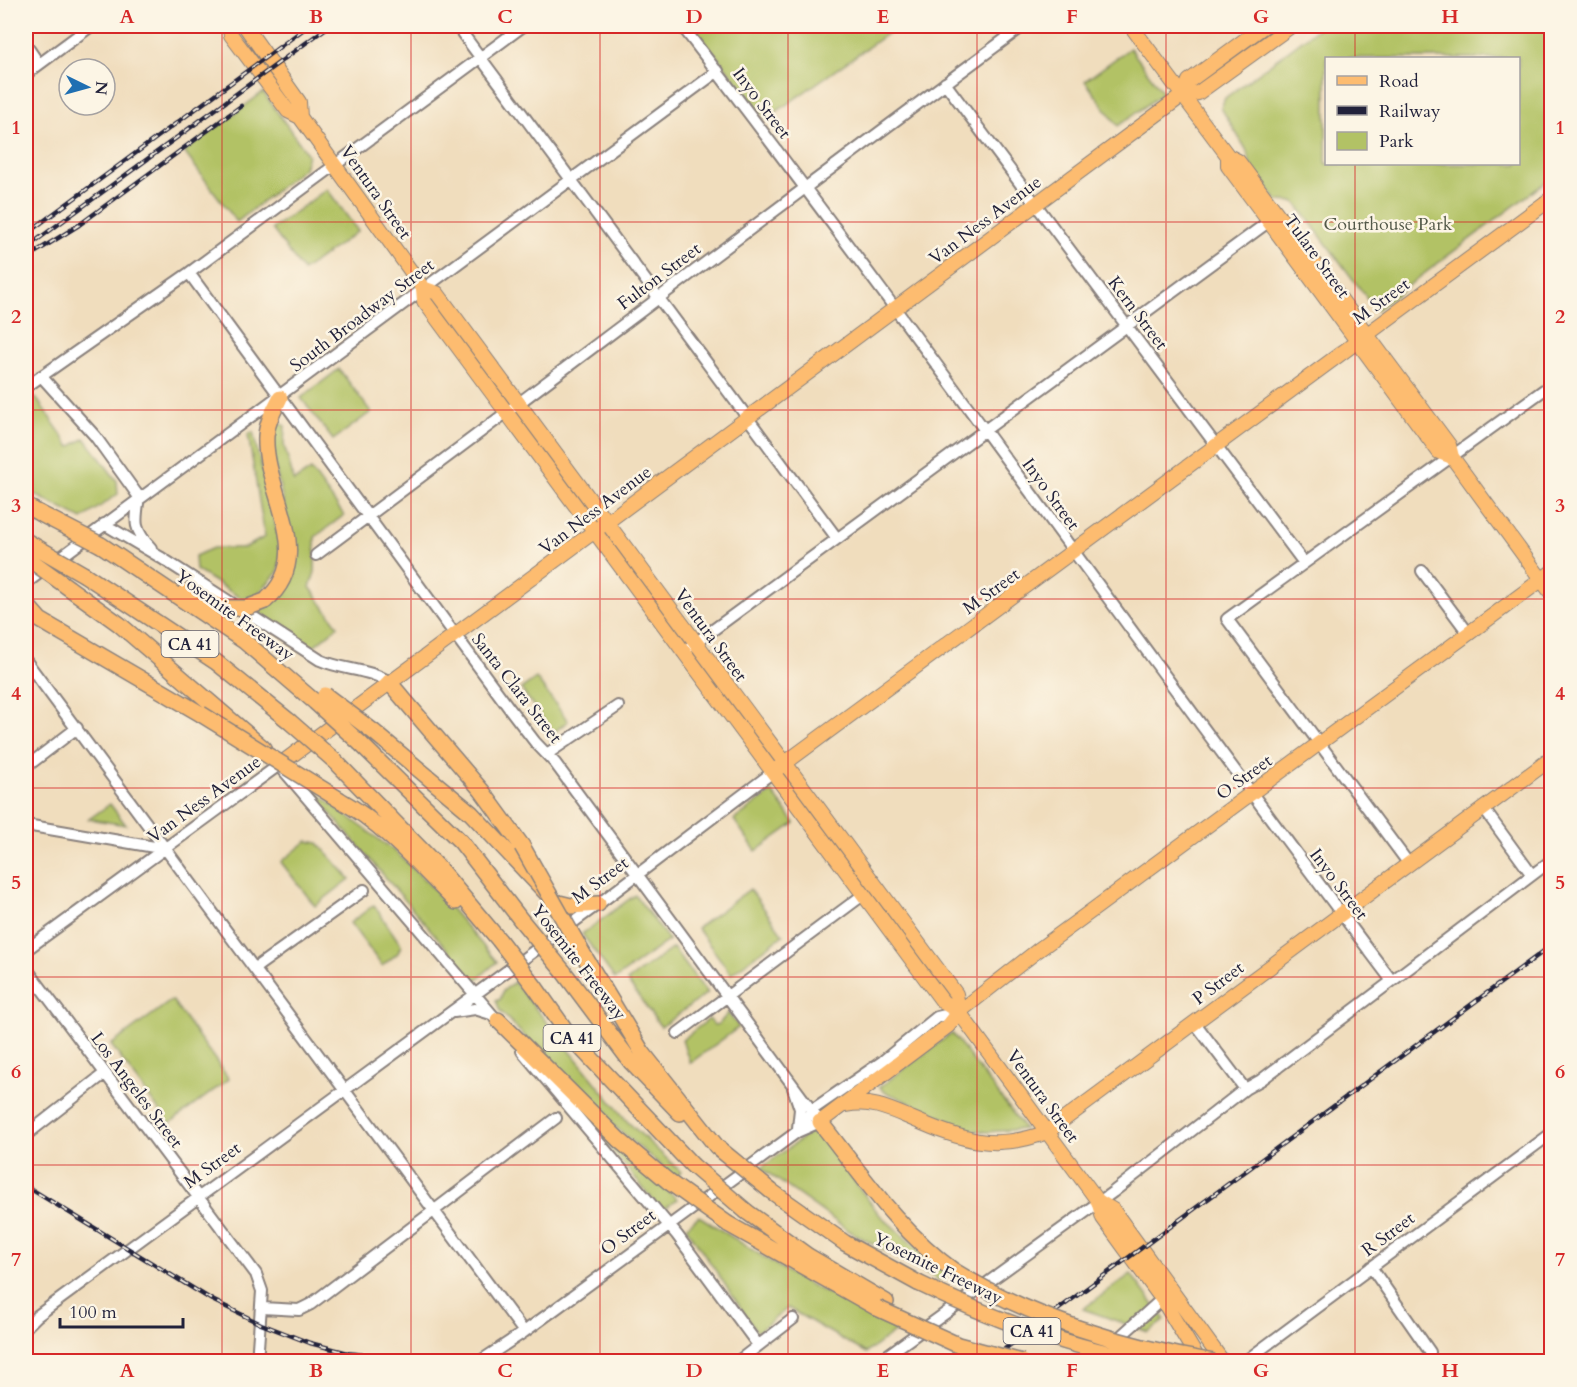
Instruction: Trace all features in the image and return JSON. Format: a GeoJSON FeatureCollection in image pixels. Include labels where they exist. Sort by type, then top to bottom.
{"type":"FeatureCollection","features":[{"type":"Feature","properties":{"kind":"highway"},"geometry":{"type":"LineString","coordinates":[[148,578],[224,608],[246,608],[265,601],[282,584],[289,560],[266,438],[270,417],[280,398]]}},
{"type":"Feature","properties":{"kind":"highway","name":"Yosemite Freeway"},"geometry":{"type":"LineString","coordinates":[[26,506],[100,544],[244,641],[320,698],[360,743],[461,842],[632,1062],[662,1096],[717,1147],[771,1191],[845,1243],[955,1301],[1025,1329],[1151,1362]]}},
{"type":"Feature","properties":{"kind":"highway","name":"CA 41"},"geometry":{"type":"LineString","coordinates":[[26,540],[85,575],[216,662],[290,721],[336,762],[437,866],[499,940],[577,1043],[692,1165],[747,1212],[882,1305]]}},
{"type":"Feature","properties":{"kind":"highway"},"geometry":{"type":"LineString","coordinates":[[26,557],[119,624],[254,739],[279,765]]}},
{"type":"Feature","properties":{"kind":"highway"},"geometry":{"type":"LineString","coordinates":[[26,604],[33,622],[201,714],[369,819],[404,849],[458,904],[499,940]]}},
{"type":"Feature","properties":{"kind":"highway"},"geometry":{"type":"LineString","coordinates":[[389,682],[496,809],[522,846],[611,1004],[642,1052],[717,1147]]}},
{"type":"Feature","properties":{"kind":"highway"},"geometry":{"type":"LineString","coordinates":[[320,698],[374,732],[471,813],[555,902],[571,906],[598,904]]}},
{"type":"Feature","properties":{"kind":"highway"},"geometry":{"type":"LineString","coordinates":[[498,1020],[619,1140],[669,1182],[728,1224],[958,1345],[1022,1362]]}},
{"type":"Feature","properties":{"kind":"highway"},"geometry":{"type":"LineString","coordinates":[[816,1116],[904,1228],[954,1270],[1009,1300],[1086,1329],[1171,1354],[1214,1362]]}},
{"type":"Feature","properties":{"kind":"main road","name":"Ventura Street"},"geometry":{"type":"LineString","coordinates":[[229,26],[231,35],[288,111],[300,117],[423,288],[424,301],[596,532],[688,648],[786,763],[883,899],[956,994],[959,1012]]}},
{"type":"Feature","properties":{"kind":"main road","name":"Ventura Street"},"geometry":{"type":"LineString","coordinates":[[244,26],[299,102],[300,117]]}},
{"type":"Feature","properties":{"kind":"main road","name":"Tulare Street"},"geometry":{"type":"LineString","coordinates":[[1131,26],[1228,156],[1238,161],[1273,218],[1362,338],[1439,452],[1452,457],[1546,576],[1551,594]]}},
{"type":"Feature","properties":{"kind":"main road","name":"Van Ness Avenue"},"geometry":{"type":"LineString","coordinates":[[1183,96],[1189,81],[1264,26]]}},
{"type":"Feature","properties":{"kind":"main road"},"geometry":{"type":"LineString","coordinates":[[1237,65],[1273,26]]}},
{"type":"Feature","properties":{"kind":"main road","name":"Van Ness Avenue"},"geometry":{"type":"LineString","coordinates":[[279,765],[454,633],[596,532],[1183,96],[1198,93],[1291,26]]}},
{"type":"Feature","properties":{"kind":"main road","name":"M Street"},"geometry":{"type":"LineString","coordinates":[[773,772],[1551,198]]}},
{"type":"Feature","properties":{"kind":"main road","name":"Ventura Street"},"geometry":{"type":"LineString","coordinates":[[423,288],[436,293],[608,522],[688,648],[773,772],[863,895],[943,1002],[959,1012],[1098,1201],[1113,1210],[1223,1362]]}},
{"type":"Feature","properties":{"kind":"main road","name":"O Street"},"geometry":{"type":"LineString","coordinates":[[816,1116],[842,1106],[948,1026],[959,1012],[1546,576]]}},
{"type":"Feature","properties":{"kind":"main road","name":"P Street"},"geometry":{"type":"LineString","coordinates":[[842,1106],[860,1102],[880,1105],[956,1137],[982,1143],[1018,1142],[1047,1132],[1551,758]]}},
{"type":"Feature","properties":{"kind":"main road"},"geometry":{"type":"LineString","coordinates":[[869,1085],[873,1100],[880,1105]]}},
{"type":"Feature","properties":{"kind":"main road","name":"Ventura Street"},"geometry":{"type":"LineString","coordinates":[[1098,1201],[1102,1218],[1162,1299],[1200,1362]]}},
{"type":"Feature","properties":{"kind":"street"},"geometry":{"type":"LineString","coordinates":[[26,74],[91,26]]}},
{"type":"Feature","properties":{"kind":"street"},"geometry":{"type":"LineString","coordinates":[[457,26],[837,537]]}},
{"type":"Feature","properties":{"kind":"street"},"geometry":{"type":"LineString","coordinates":[[26,387],[189,273],[523,26]]}},
{"type":"Feature","properties":{"kind":"street","name":"Inyo Street"},"geometry":{"type":"LineString","coordinates":[[682,26],[804,187],[1250,795],[1392,981]]}},
{"type":"Feature","properties":{"kind":"street","name":"Fulton Street"},"geometry":{"type":"LineString","coordinates":[[316,555],[508,413],[804,187],[1023,26]]}},
{"type":"Feature","properties":{"kind":"street"},"geometry":{"type":"LineString","coordinates":[[26,45],[39,64]]}},
{"type":"Feature","properties":{"kind":"street","name":"South Broadway Street"},"geometry":{"type":"LineString","coordinates":[[26,583],[139,497],[280,398],[423,288],[572,181],[718,71]]}},
{"type":"Feature","properties":{"kind":"street","name":"Kern Street"},"geometry":{"type":"LineString","coordinates":[[945,83],[1304,563]]}},
{"type":"Feature","properties":{"kind":"street"},"geometry":{"type":"LineString","coordinates":[[688,648],[1273,218]]}},
{"type":"Feature","properties":{"kind":"street","name":"Santa Clara Street"},"geometry":{"type":"LineString","coordinates":[[189,273],[367,517],[535,742],[547,754],[639,874],[816,1116]]}},
{"type":"Feature","properties":{"kind":"street"},"geometry":{"type":"LineString","coordinates":[[41,376],[95,436],[139,497],[136,517],[138,532],[160,557]]}},
{"type":"Feature","properties":{"kind":"street"},"geometry":{"type":"LineString","coordinates":[[1410,864],[1227,619],[1551,384]]}},
{"type":"Feature","properties":{"kind":"street"},"geometry":{"type":"LineString","coordinates":[[104,524],[160,557],[320,660],[345,669],[380,675],[389,682]]}},
{"type":"Feature","properties":{"kind":"street"},"geometry":{"type":"LineString","coordinates":[[1422,571],[1469,634]]}},
{"type":"Feature","properties":{"kind":"street"},"geometry":{"type":"LineString","coordinates":[[26,661],[524,1332]]}},
{"type":"Feature","properties":{"kind":"street"},"geometry":{"type":"LineString","coordinates":[[547,754],[618,706]]}},
{"type":"Feature","properties":{"kind":"street"},"geometry":{"type":"LineString","coordinates":[[26,768],[77,728]]}},
{"type":"Feature","properties":{"kind":"street"},"geometry":{"type":"LineString","coordinates":[[279,765],[498,1020],[542,1078],[667,1225],[759,1345]]}},
{"type":"Feature","properties":{"kind":"street","name":"Van Ness Avenue"},"geometry":{"type":"LineString","coordinates":[[26,950],[279,765]]}},
{"type":"Feature","properties":{"kind":"street","name":"M Street"},"geometry":{"type":"LineString","coordinates":[[26,1327],[198,1197],[639,874],[773,772]]}},
{"type":"Feature","properties":{"kind":"street"},"geometry":{"type":"LineString","coordinates":[[1484,809],[1532,875]]}},
{"type":"Feature","properties":{"kind":"street"},"geometry":{"type":"LineString","coordinates":[[26,825],[166,849]]}},
{"type":"Feature","properties":{"kind":"street"},"geometry":{"type":"LineString","coordinates":[[878,1362],[1098,1201],[1245,1089],[1261,1080],[1551,860]]}},
{"type":"Feature","properties":{"kind":"street"},"geometry":{"type":"LineString","coordinates":[[255,968],[364,890]]}},
{"type":"Feature","properties":{"kind":"street"},"geometry":{"type":"LineString","coordinates":[[678,1033],[727,994],[863,895]]}},
{"type":"Feature","properties":{"kind":"street","name":"Los Angeles Street"},"geometry":{"type":"LineString","coordinates":[[26,968],[256,1274],[262,1291],[262,1308]]}},
{"type":"Feature","properties":{"kind":"street"},"geometry":{"type":"LineString","coordinates":[[451,1012],[482,1009],[498,1020]]}},
{"type":"Feature","properties":{"kind":"street","name":"O Street"},"geometry":{"type":"LineString","coordinates":[[479,1362],[524,1332],[667,1225],[797,1132],[937,1017],[959,1012]]}},
{"type":"Feature","properties":{"kind":"street"},"geometry":{"type":"LineString","coordinates":[[1195,1023],[1245,1089]]}},
{"type":"Feature","properties":{"kind":"street"},"geometry":{"type":"LineString","coordinates":[[26,1135],[104,1074]]}},
{"type":"Feature","properties":{"kind":"street"},"geometry":{"type":"LineString","coordinates":[[793,1087],[800,1109],[797,1132]]}},
{"type":"Feature","properties":{"kind":"street"},"geometry":{"type":"LineString","coordinates":[[257,1362],[262,1308],[289,1311],[305,1308],[556,1118]]}},
{"type":"Feature","properties":{"kind":"street","name":"R Street"},"geometry":{"type":"LineString","coordinates":[[1244,1362],[1551,1133]]}},
{"type":"Feature","properties":{"kind":"street"},"geometry":{"type":"LineString","coordinates":[[1371,1267],[1430,1352]]}},
{"type":"Feature","properties":{"kind":"street"},"geometry":{"type":"LineString","coordinates":[[1092,1362],[1162,1299]]}},
{"type":"Feature","properties":{"kind":"street"},"geometry":{"type":"LineString","coordinates":[[737,1362],[793,1319]]}},
{"type":"Feature","properties":{"kind":"green space"},"geometry":{"type":"Polygon","coordinates":[[[693,26],[898,26],[766,119],[693,26]]]}},
{"type":"Feature","properties":{"kind":"green space","name":"Courthouse Park"},"geometry":{"type":"Polygon","coordinates":[[[1321,26],[1551,26],[1551,178],[1376,310],[1295,202],[1277,201],[1251,166],[1246,149],[1221,108],[1225,98],[1321,26]]]}},
{"type":"Feature","properties":{"kind":"green space"},"geometry":{"type":"Polygon","coordinates":[[[1130,48],[1163,93],[1118,126],[1085,81],[1130,48]]]}},
{"type":"Feature","properties":{"kind":"green space"},"geometry":{"type":"Polygon","coordinates":[[[263,92],[308,155],[304,168],[237,222],[184,152],[263,92]]]}},
{"type":"Feature","properties":{"kind":"green space"},"geometry":{"type":"Polygon","coordinates":[[[327,189],[358,231],[303,271],[272,229],[327,189]]]}},
{"type":"Feature","properties":{"kind":"green space"},"geometry":{"type":"Polygon","coordinates":[[[339,369],[371,412],[333,440],[301,398],[339,369]]]}},
{"type":"Feature","properties":{"kind":"green space"},"geometry":{"type":"Polygon","coordinates":[[[26,397],[37,399],[70,447],[85,438],[117,481],[118,494],[82,519],[26,490],[26,397]]]}},
{"type":"Feature","properties":{"kind":"green space"},"geometry":{"type":"Polygon","coordinates":[[[280,423],[285,426],[284,445],[294,481],[311,470],[344,515],[315,537],[315,572],[310,587],[338,626],[309,650],[257,613],[289,582],[294,549],[275,466],[272,431],[280,423]]]}},
{"type":"Feature","properties":{"kind":"green space"},"geometry":{"type":"Polygon","coordinates":[[[253,432],[281,549],[278,572],[256,596],[242,599],[196,570],[195,556],[213,548],[244,548],[265,537],[248,434],[253,432]]]}},
{"type":"Feature","properties":{"kind":"green space"},"geometry":{"type":"Polygon","coordinates":[[[536,678],[568,721],[553,733],[521,689],[536,678]]]}},
{"type":"Feature","properties":{"kind":"green space"},"geometry":{"type":"Polygon","coordinates":[[[305,784],[397,853],[436,891],[497,962],[476,980],[472,978],[305,784]]]}},
{"type":"Feature","properties":{"kind":"green space"},"geometry":{"type":"Polygon","coordinates":[[[772,792],[795,823],[756,851],[734,820],[772,792]]]}},
{"type":"Feature","properties":{"kind":"green space"},"geometry":{"type":"Polygon","coordinates":[[[110,804],[126,825],[89,819],[110,804]]]}},
{"type":"Feature","properties":{"kind":"green space"},"geometry":{"type":"Polygon","coordinates":[[[307,841],[318,843],[350,879],[315,906],[281,862],[307,841]]]}},
{"type":"Feature","properties":{"kind":"green space"},"geometry":{"type":"Polygon","coordinates":[[[750,889],[783,935],[731,974],[697,928],[750,889]]]}},
{"type":"Feature","properties":{"kind":"green space"},"geometry":{"type":"Polygon","coordinates":[[[635,895],[669,940],[615,979],[582,934],[635,895]]]}},
{"type":"Feature","properties":{"kind":"green space"},"geometry":{"type":"Polygon","coordinates":[[[374,905],[401,945],[398,953],[382,966],[350,923],[374,905]]]}},
{"type":"Feature","properties":{"kind":"green space"},"geometry":{"type":"Polygon","coordinates":[[[673,948],[707,993],[661,1027],[627,981],[673,948]]]}},
{"type":"Feature","properties":{"kind":"green space"},"geometry":{"type":"Polygon","coordinates":[[[514,982],[627,1121],[681,1172],[676,1178],[601,1115],[500,1011],[496,1000],[500,1000],[503,991],[514,982]]]}},
{"type":"Feature","properties":{"kind":"green space"},"geometry":{"type":"Polygon","coordinates":[[[172,1000],[229,1079],[169,1124],[111,1045],[172,1000]]]}},
{"type":"Feature","properties":{"kind":"green space"},"geometry":{"type":"Polygon","coordinates":[[[728,1013],[739,1027],[690,1063],[682,1040],[709,1019],[714,1025],[719,1024],[728,1013]]]}},
{"type":"Feature","properties":{"kind":"green space"},"geometry":{"type":"Polygon","coordinates":[[[952,1033],[1025,1129],[987,1132],[972,1130],[883,1091],[880,1087],[952,1033]]]}},
{"type":"Feature","properties":{"kind":"green space"},"geometry":{"type":"Polygon","coordinates":[[[570,1099],[610,1141],[677,1199],[662,1211],[570,1099]]]}},
{"type":"Feature","properties":{"kind":"green space"},"geometry":{"type":"Polygon","coordinates":[[[815,1129],[879,1214],[921,1252],[949,1273],[939,1280],[851,1232],[761,1168],[815,1129]]]}},
{"type":"Feature","properties":{"kind":"green space"},"geometry":{"type":"Polygon","coordinates":[[[699,1216],[795,1277],[898,1329],[866,1353],[788,1308],[757,1332],[686,1227],[699,1216]]]}},
{"type":"Feature","properties":{"kind":"green space"},"geometry":{"type":"Polygon","coordinates":[[[1131,1274],[1165,1320],[1148,1332],[1083,1309],[1131,1274]]]}},
{"type":"Feature","properties":{"kind":"railway"},"geometry":{"type":"LineString","coordinates":[[26,234],[308,26]]}},
{"type":"Feature","properties":{"kind":"railway"},"geometry":{"type":"LineString","coordinates":[[26,248],[329,26]]}},
{"type":"Feature","properties":{"kind":"railway"},"geometry":{"type":"LineString","coordinates":[[26,258],[79,225],[241,106]]}},
{"type":"Feature","properties":{"kind":"railway"},"geometry":{"type":"LineString","coordinates":[[987,1362],[1552,945]]}},
{"type":"Feature","properties":{"kind":"railway"},"geometry":{"type":"LineString","coordinates":[[26,1186],[212,1300],[261,1324],[310,1343],[348,1353],[421,1362]]}}]}
